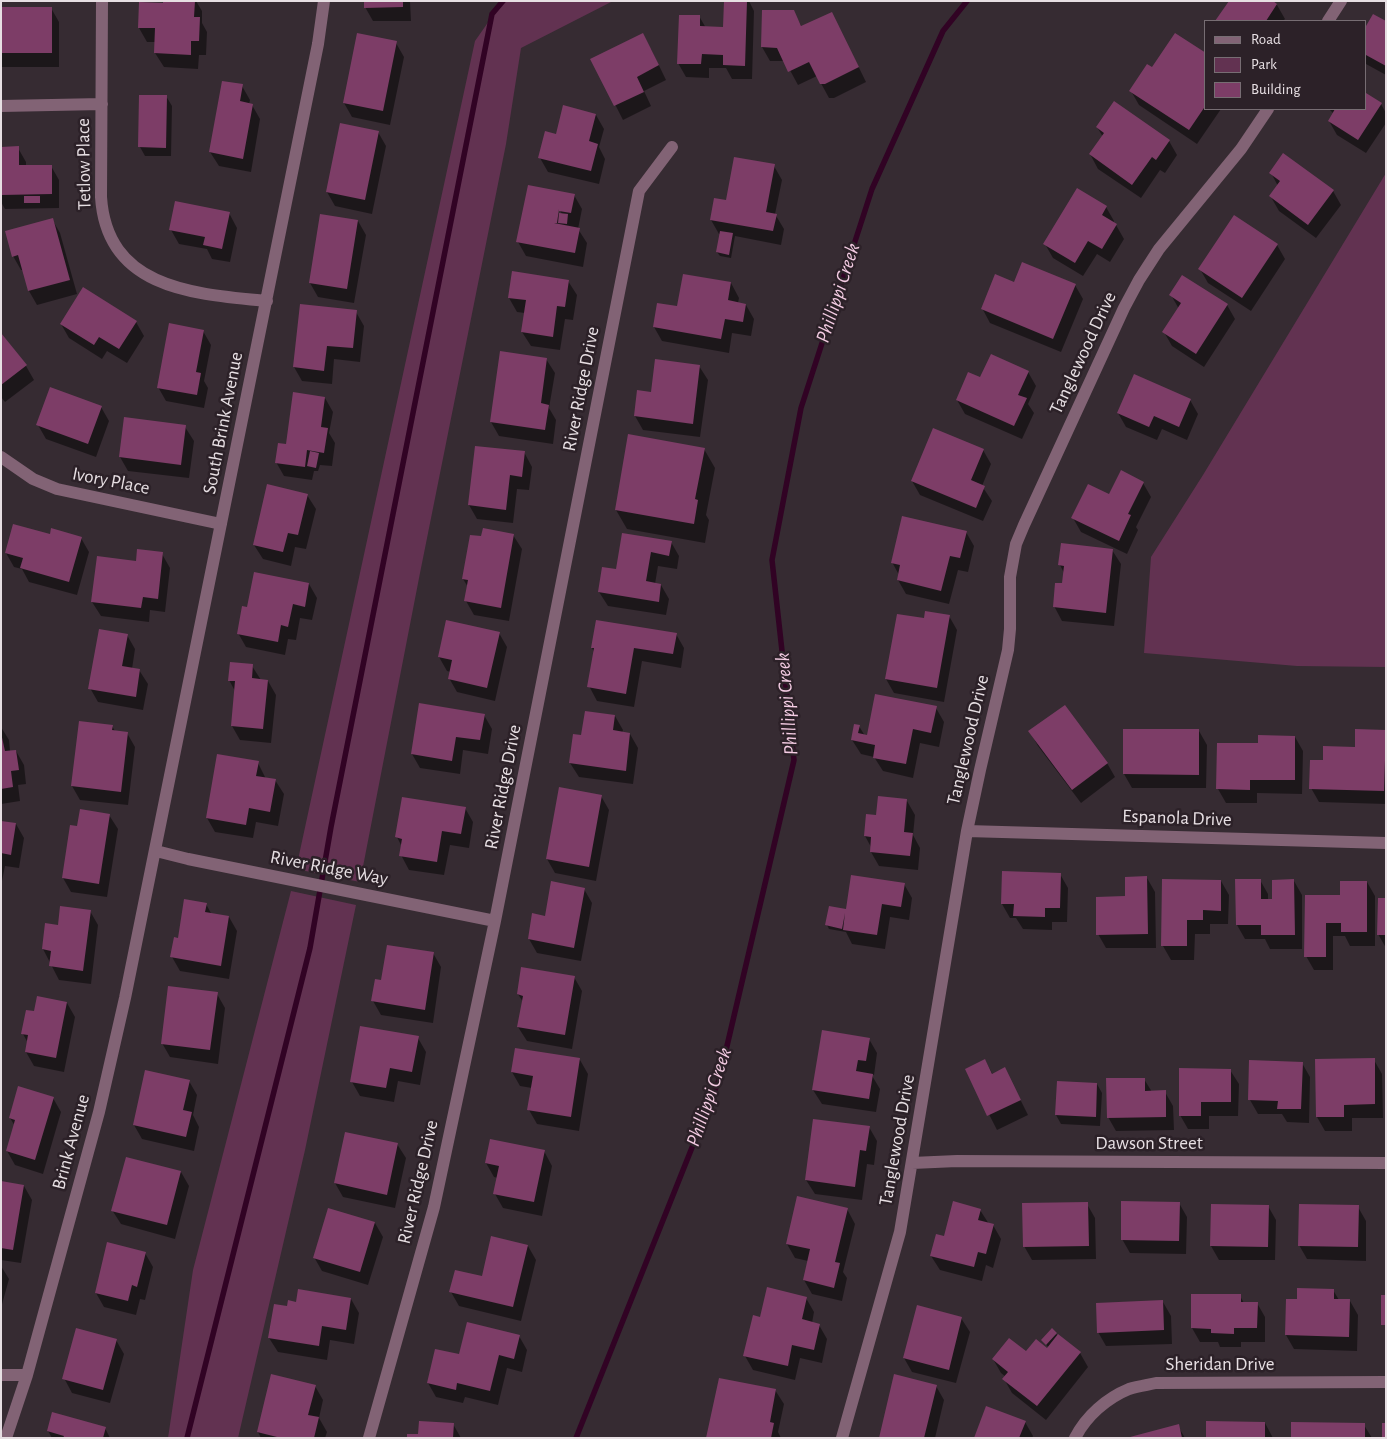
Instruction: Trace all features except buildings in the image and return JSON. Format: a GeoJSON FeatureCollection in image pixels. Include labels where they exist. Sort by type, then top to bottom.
{"type":"FeatureCollection","features":[{"type":"Feature","properties":{"kind":"street","name":"Tetlow Place"},"geometry":{"type":"LineString","coordinates":[[102,1],[102,210],[106,227],[115,245],[125,258],[146,276],[165,284],[227,297],[267,301]]}},
{"type":"Feature","properties":{"kind":"street","name":"South Brink Avenue"},"geometry":{"type":"LineString","coordinates":[[156,851],[318,44],[324,1]]}},
{"type":"Feature","properties":{"kind":"street"},"geometry":{"type":"LineString","coordinates":[[1329,20],[1341,1]]}},
{"type":"Feature","properties":{"kind":"street"},"geometry":{"type":"LineString","coordinates":[[1,106],[102,104]]}},
{"type":"Feature","properties":{"kind":"street","name":"Tanglewood Drive"},"geometry":{"type":"LineString","coordinates":[[842,1438],[900,1232],[967,831],[1008,650],[1010,577],[1016,544],[1124,308],[1139,280],[1159,249],[1241,149],[1267,110]]}},
{"type":"Feature","properties":{"kind":"street","name":"River Ridge Drive"},"geometry":{"type":"LineString","coordinates":[[369,1438],[434,1207],[495,922],[640,191],[672,147]]}},
{"type":"Feature","properties":{"kind":"street","name":"Ivory Place"},"geometry":{"type":"LineString","coordinates":[[1,457],[33,479],[57,489],[221,524]]}},
{"type":"Feature","properties":{"kind":"street","name":"Espanola Drive"},"geometry":{"type":"LineString","coordinates":[[967,831],[1386,843]]}},
{"type":"Feature","properties":{"kind":"street","name":"River Ridge Way"},"geometry":{"type":"LineString","coordinates":[[156,851],[495,922]]}},
{"type":"Feature","properties":{"kind":"street","name":"Brink Avenue"},"geometry":{"type":"LineString","coordinates":[[6,1438],[27,1375],[99,1112],[156,851]]}},
{"type":"Feature","properties":{"kind":"street","name":"Dawson Street"},"geometry":{"type":"LineString","coordinates":[[912,1163],[957,1161],[1386,1163]]}},
{"type":"Feature","properties":{"kind":"street"},"geometry":{"type":"LineString","coordinates":[[1,1375],[27,1375]]}},
{"type":"Feature","properties":{"kind":"street","name":"Sheridan Drive"},"geometry":{"type":"LineString","coordinates":[[1075,1438],[1091,1416],[1115,1396],[1130,1389],[1156,1382],[1386,1382]]}},
{"type":"Feature","properties":{"kind":"green space"},"geometry":{"type":"Polygon","coordinates":[[[503,1],[613,1],[521,48],[506,144],[360,882],[296,869],[475,41],[503,1]]]}},
{"type":"Feature","properties":{"kind":"green space"},"geometry":{"type":"Polygon","coordinates":[[[1386,173],[1386,667],[1297,666],[1144,653],[1151,557],[1203,475],[1386,173]]]}},
{"type":"Feature","properties":{"kind":"green space"},"geometry":{"type":"Polygon","coordinates":[[[291,891],[356,905],[305,1150],[238,1438],[168,1438],[193,1270],[291,891]]]}},
{"type":"Feature","properties":{"kind":"waterway"},"geometry":{"type":"LineString","coordinates":[[187,1438],[310,948],[331,827],[492,14],[503,1]]}},
{"type":"Feature","properties":{"kind":"waterway","name":"Phillippi Creek"},"geometry":{"type":"LineString","coordinates":[[576,1438],[719,1080],[794,760],[772,560],[801,408],[872,189],[943,31],[967,1]]}}]}
